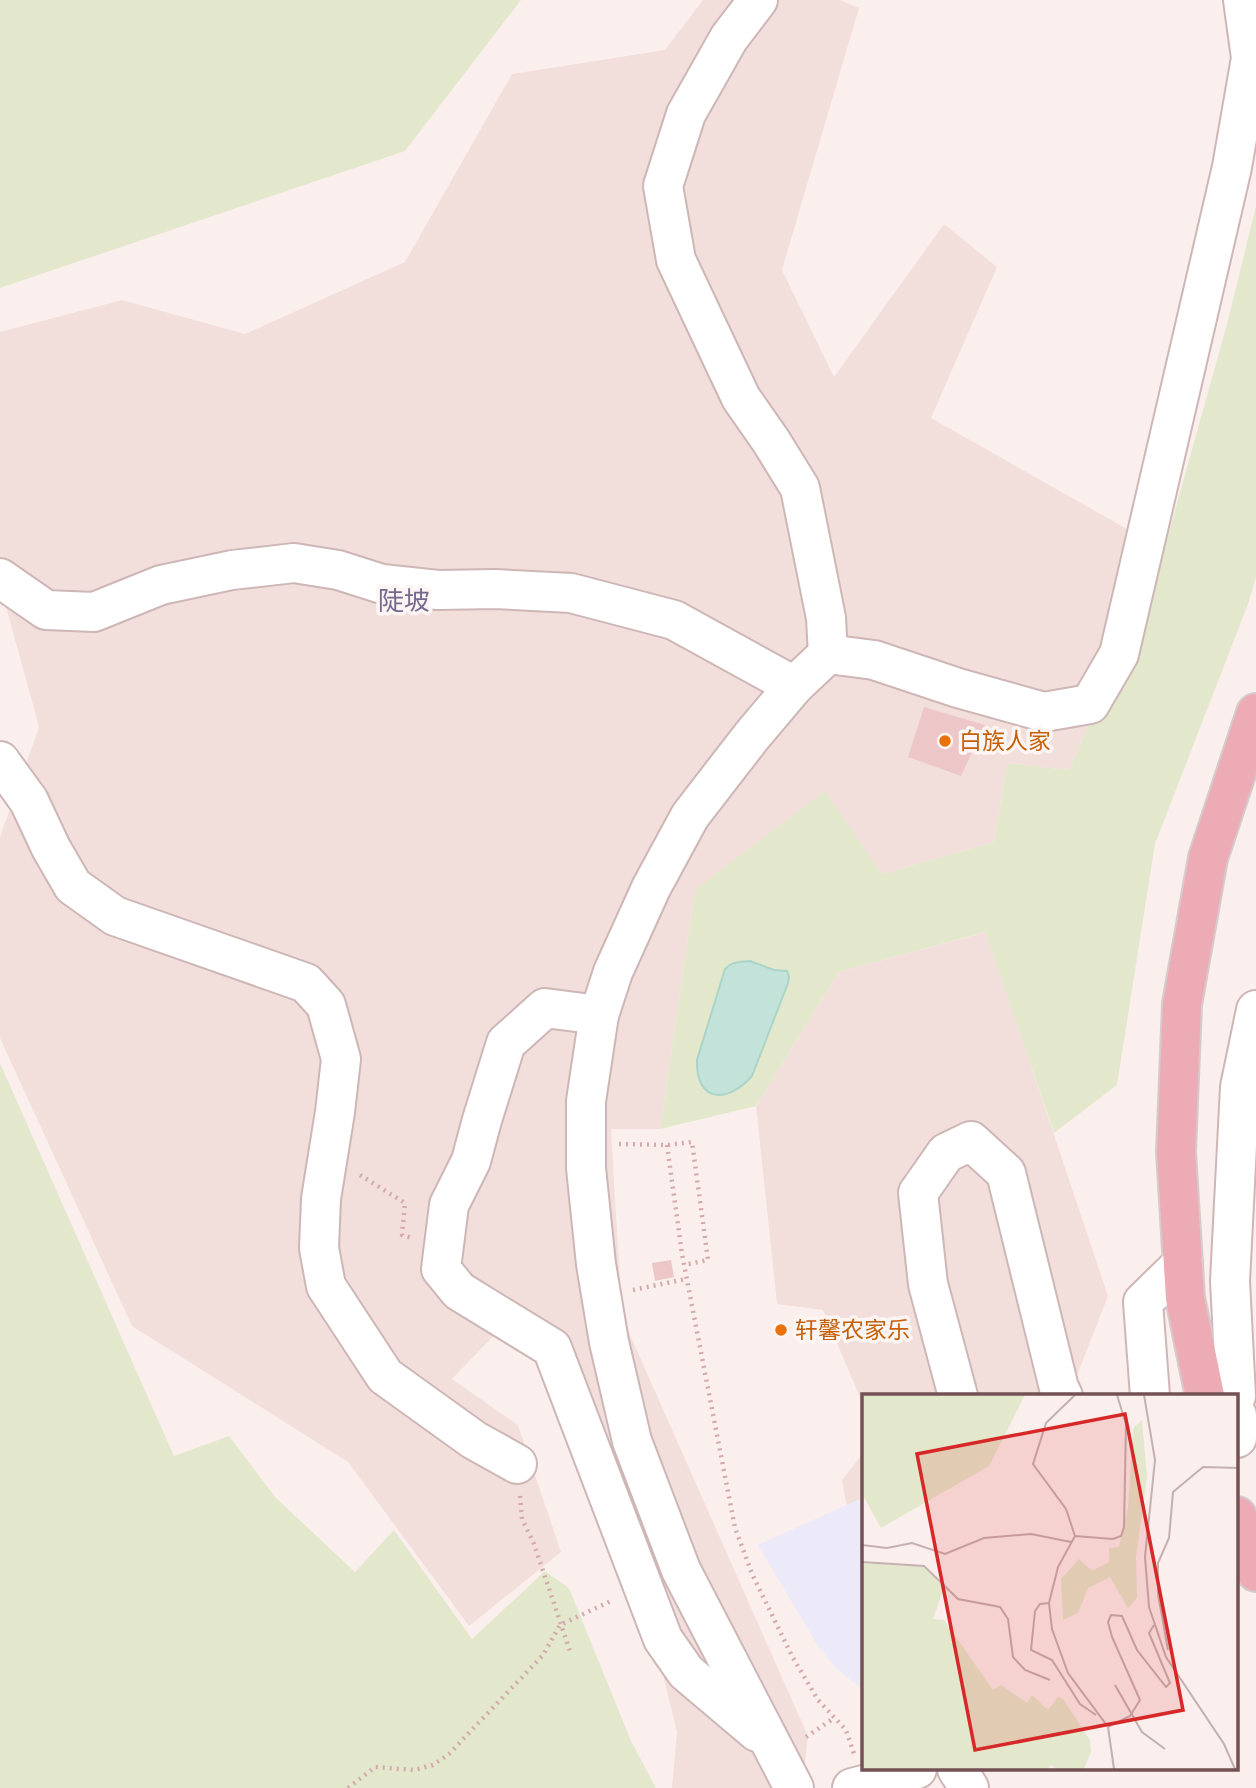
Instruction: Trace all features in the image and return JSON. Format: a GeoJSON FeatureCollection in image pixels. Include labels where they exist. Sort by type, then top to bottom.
{"type":"FeatureCollection","features":[{"type":"Feature","properties":{"kind":"highway"},"geometry":{"type":"LineString","coordinates":[[1205,1394],[1185,1298],[1176,1152],[1182,1004],[1208,858],[1256,713]]}},
{"type":"Feature","properties":{"kind":"highway"},"geometry":{"type":"LineString","coordinates":[[1238,1519],[1256,1572]]}},
{"type":"Feature","properties":{"kind":"street"},"geometry":{"type":"LineString","coordinates":[[758,0],[729,38],[686,114],[663,186],[676,260],[741,398],[800,488],[826,618],[828,654],[794,686],[690,816],[651,888],[613,972],[599,1015],[586,1101],[586,1168],[596,1264],[609,1342],[632,1441],[681,1570],[794,1788]]}},
{"type":"Feature","properties":{"kind":"street"},"geometry":{"type":"LineString","coordinates":[[828,654],[874,660],[958,688],[1044,712],[1090,704],[1119,654],[1232,167],[1251,58],[1243,0]]}},
{"type":"Feature","properties":{"kind":"street"},"geometry":{"type":"LineString","coordinates":[[0,578],[46,610],[94,612],[161,585],[232,570],[294,563],[338,570],[382,584],[438,590],[495,589],[571,593],[674,620],[794,686]]}},
{"type":"Feature","properties":{"kind":"street"},"geometry":{"type":"LineString","coordinates":[[0,761],[29,801],[73,886],[115,916],[306,983],[326,1005],[341,1059],[321,1199],[319,1248],[326,1286],[385,1376],[474,1440],[517,1464]]}},
{"type":"Feature","properties":{"kind":"street"},"geometry":{"type":"LineString","coordinates":[[599,1015],[545,1008],[506,1043],[471,1161],[449,1205],[441,1269],[459,1291],[552,1348],[663,1639],[686,1672],[768,1741]]}},
{"type":"Feature","properties":{"kind":"street"},"geometry":{"type":"LineString","coordinates":[[1236,1394],[1230,1281],[1240,1087],[1256,1010]]}},
{"type":"Feature","properties":{"kind":"street"},"geometry":{"type":"LineString","coordinates":[[957,1394],[928,1284],[918,1193],[946,1153],[971,1141],[1006,1173],[1062,1394]]}},
{"type":"Feature","properties":{"kind":"street"},"geometry":{"type":"LineString","coordinates":[[1150,1394],[1143,1302],[1183,1264]]}},
{"type":"Feature","properties":{"kind":"street"},"geometry":{"type":"LineString","coordinates":[[958,1770],[969,1788]]}},
{"type":"Feature","properties":{"kind":"path"},"geometry":{"type":"LineString","coordinates":[[586,1144],[667,1145],[692,1142],[708,1260],[684,1265]]}},
{"type":"Feature","properties":{"kind":"path"},"geometry":{"type":"LineString","coordinates":[[667,1145],[682,1254],[739,1541],[753,1576],[818,1700],[862,1751]]}},
{"type":"Feature","properties":{"kind":"path"},"geometry":{"type":"LineString","coordinates":[[329,1155],[405,1203]]}},
{"type":"Feature","properties":{"kind":"path"},"geometry":{"type":"LineString","coordinates":[[641,1288],[687,1279]]}},
{"type":"Feature","properties":{"kind":"path"},"geometry":{"type":"LineString","coordinates":[[517,1464],[522,1519],[534,1544],[570,1651]]}},
{"type":"Feature","properties":{"kind":"path"},"geometry":{"type":"LineString","coordinates":[[348,1788],[375,1767],[414,1770],[433,1765],[449,1754],[543,1656],[560,1625],[623,1595]]}},
{"type":"Feature","properties":{"kind":"shaded area"},"geometry":{"type":"Polygon","coordinates":[[[703,0],[840,0],[859,8],[782,270],[834,377],[944,224],[997,267],[931,418],[1164,550],[1069,770],[1007,763],[994,842],[882,874],[695,890],[660,1129],[611,1129],[622,1317],[808,1736],[802,1788],[672,1788],[677,1732],[660,1663],[562,1356],[507,1322],[452,1379],[518,1425],[561,1552],[469,1626],[348,1462],[132,1326],[0,1038],[0,837],[39,727],[0,585],[0,332],[122,300],[245,334],[405,262],[512,74],[665,50],[703,0]]]}},
{"type":"Feature","properties":{"kind":"shaded area"},"geometry":{"type":"Polygon","coordinates":[[[986,932],[1108,1296],[1070,1394],[862,1394],[862,1402],[823,1310],[777,1304],[756,1106],[839,972],[986,932]]]}},
{"type":"Feature","properties":{"kind":"shaded area"},"geometry":{"type":"Polygon","coordinates":[[[862,1455],[862,1591],[842,1480],[862,1455]]]}},
{"type":"Feature","properties":{"kind":"shaded area"},"geometry":{"type":"Polygon","coordinates":[[[862,1498],[862,1689],[836,1668],[818,1646],[758,1545],[862,1498]]]}},
{"type":"Feature","properties":{"kind":"green space"},"geometry":{"type":"Polygon","coordinates":[[[0,0],[521,0],[405,151],[0,288],[0,0]]]}},
{"type":"Feature","properties":{"kind":"green space"},"geometry":{"type":"Polygon","coordinates":[[[1256,206],[1256,577],[1155,844],[1117,1085],[1054,1133],[985,932],[839,972],[756,1106],[660,1129],[695,890],[825,791],[882,874],[994,842],[1007,763],[1069,770],[1164,550],[1227,324],[1256,206]]]}},
{"type":"Feature","properties":{"kind":"green space"},"geometry":{"type":"Polygon","coordinates":[[[0,1063],[174,1456],[229,1436],[276,1498],[355,1572],[394,1530],[472,1639],[545,1571],[569,1588],[631,1741],[656,1788],[0,1788],[0,1063]]]}},
{"type":"Feature","properties":{"kind":"water"},"geometry":{"type":"Polygon","coordinates":[[[750,961],[774,970],[787,971],[788,983],[752,1076],[733,1091],[715,1095],[702,1085],[697,1060],[725,969],[733,963],[750,961]]]}},
{"type":"Feature","properties":{"kind":"building","name":"白族人家"},"geometry":{"type":"Polygon","coordinates":[[[924,707],[985,725],[961,776],[908,757],[924,707]]]}},
{"type":"Feature","properties":{"kind":"building"},"geometry":{"type":"Polygon","coordinates":[[[671,1260],[674,1277],[655,1281],[652,1263],[671,1260]]]}},
{"type":"Feature","properties":{"kind":"place","name":"白族人家"},"geometry":{"type":"Point","coordinates":[945,741]}},
{"type":"Feature","properties":{"kind":"place","name":"轩馨农家乐"},"geometry":{"type":"Point","coordinates":[781,1330]}},
{"type":"Feature","properties":{"kind":"district","name":"陡坡"},"geometry":{"type":"Point","coordinates":[404,601]}}]}
